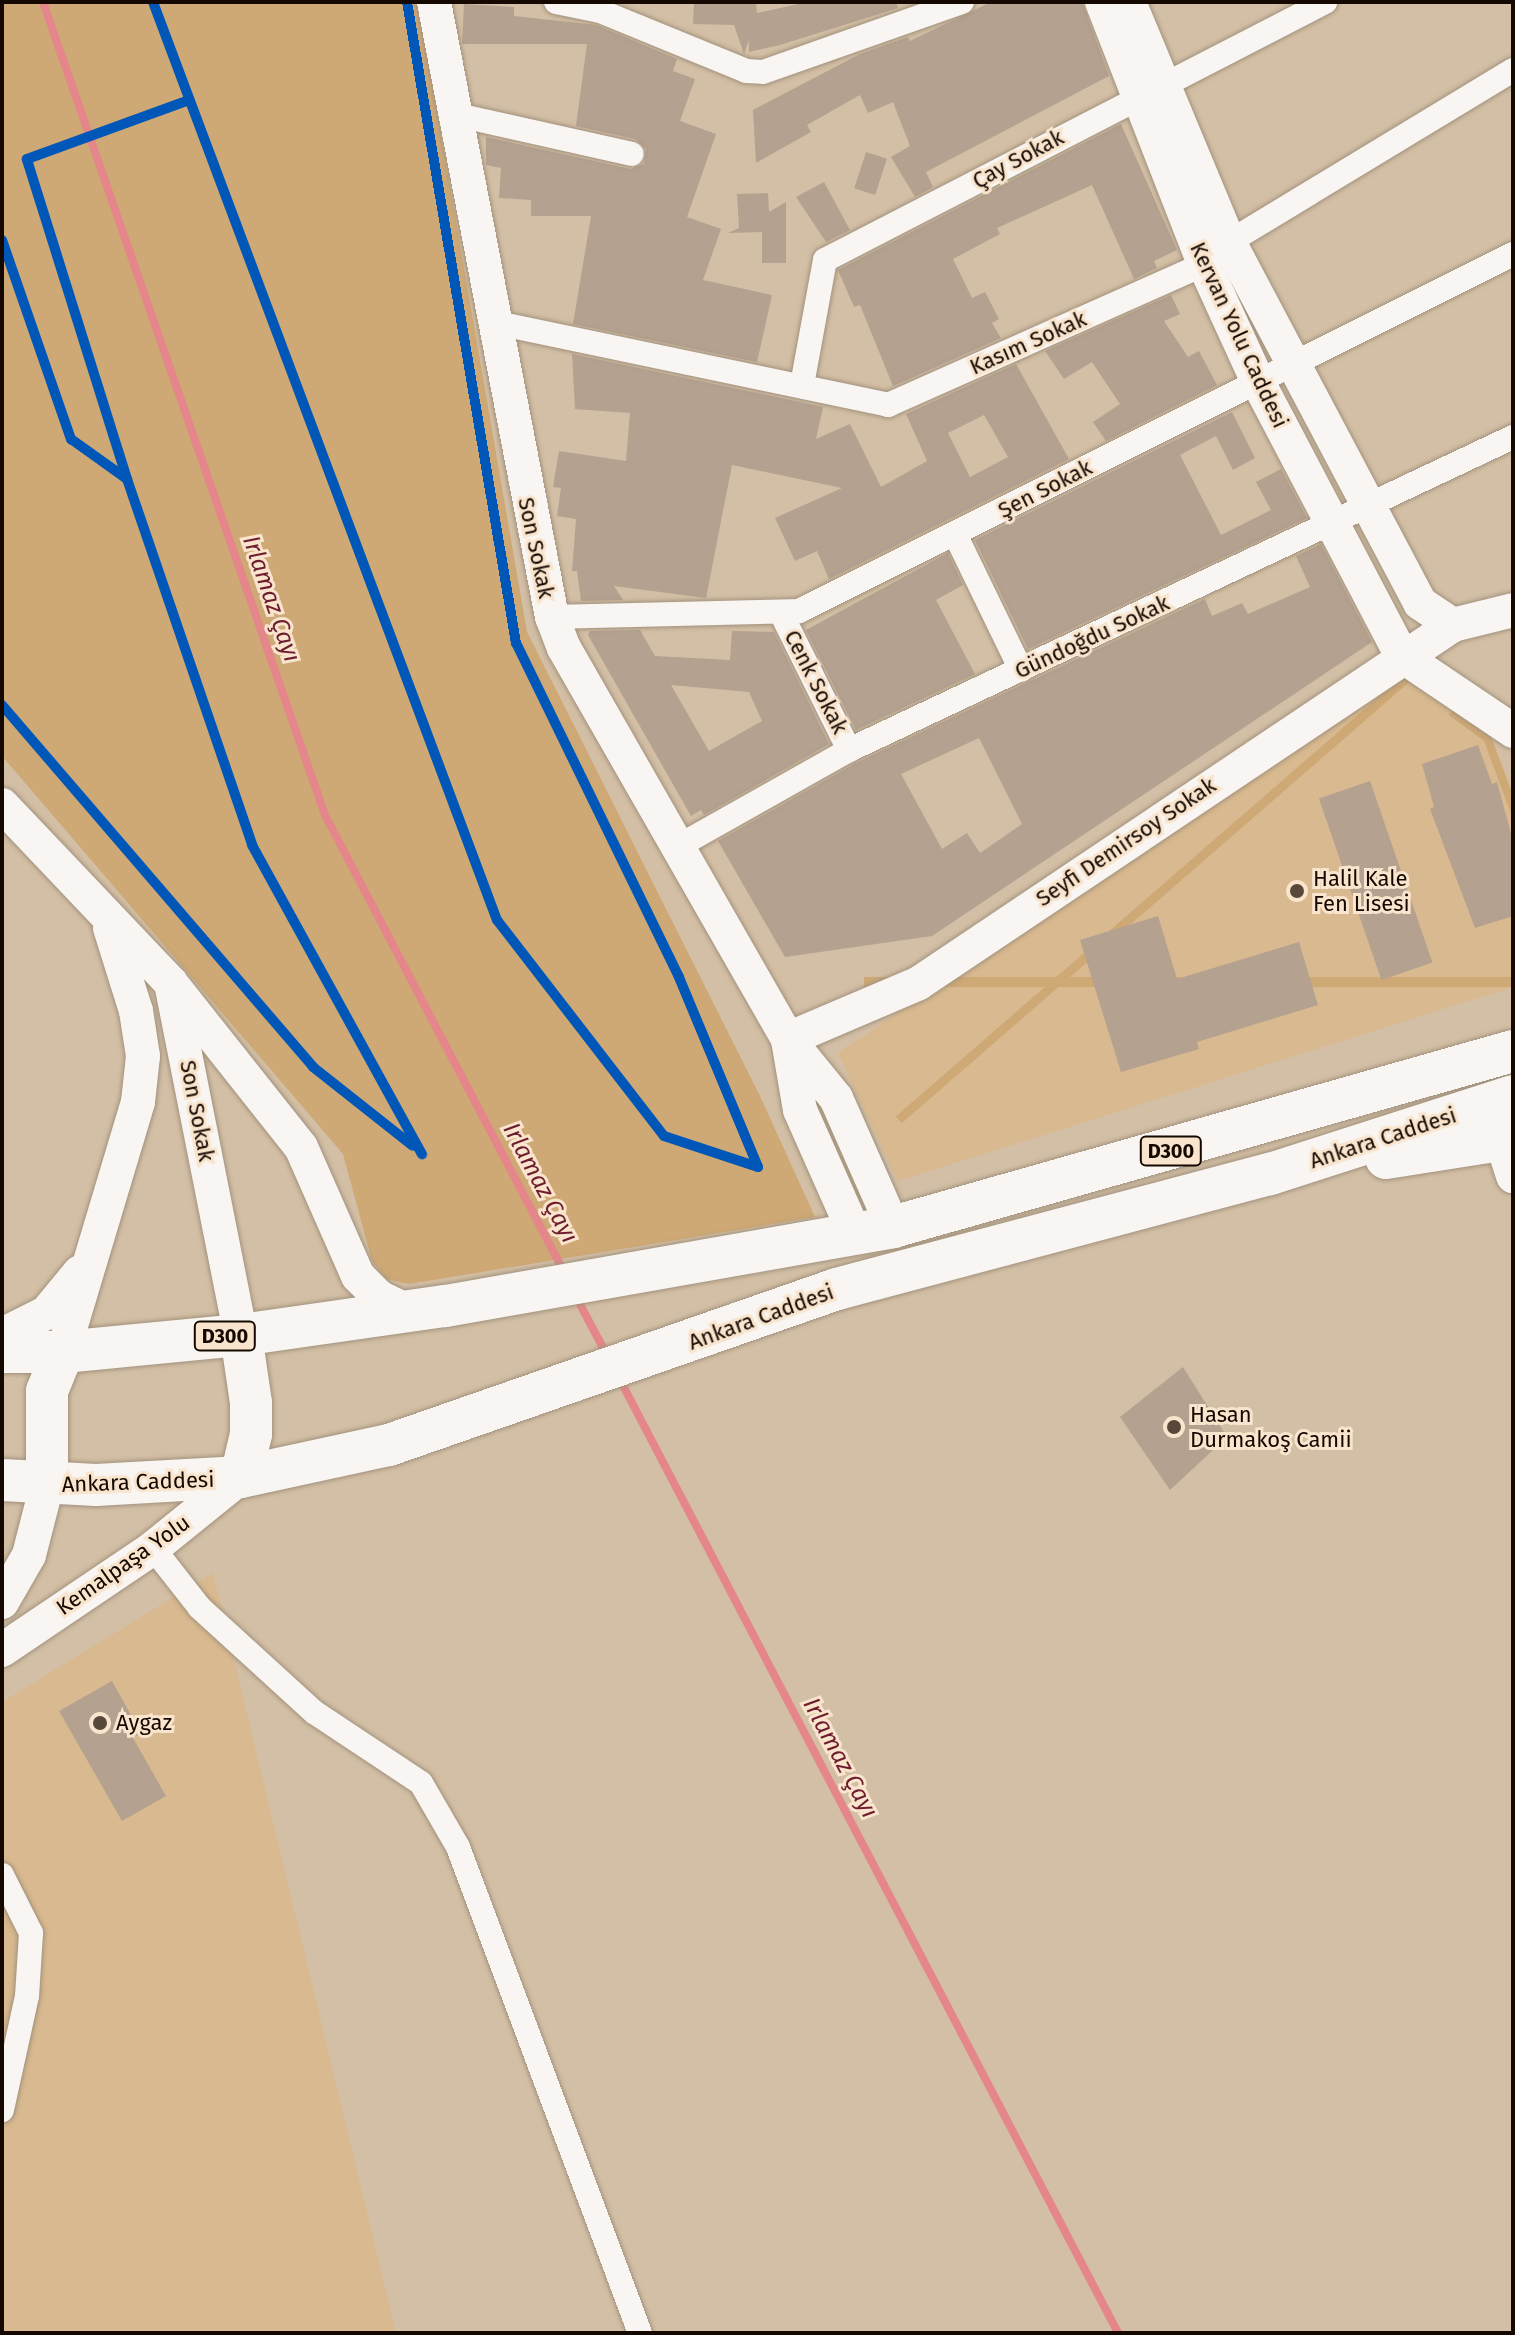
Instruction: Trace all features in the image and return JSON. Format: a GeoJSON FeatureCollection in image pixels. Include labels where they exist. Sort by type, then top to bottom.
{"type":"FeatureCollection","features":[{"type":"Feature","properties":{"kind":"highway"},"geometry":{"type":"LineString","coordinates":[[1143,1159],[1513,1024]]}},
{"type":"Feature","properties":{"kind":"highway","name":"Ankara Caddesi"},"geometry":{"type":"LineString","coordinates":[[2,1352],[63,1352],[241,1335],[427,1308],[858,1234],[1143,1159],[1513,1051]]}},
{"type":"Feature","properties":{"kind":"highway","name":"Ankara Caddesi"},"geometry":{"type":"LineString","coordinates":[[2,1480],[47,1485],[241,1477],[389,1445],[479,1418],[837,1289],[1270,1174],[1513,1096]]}},
{"type":"Feature","properties":{"kind":"highway"},"geometry":{"type":"LineString","coordinates":[[1270,1174],[1509,1152]]}},
{"type":"Feature","properties":{"kind":"highway"},"geometry":{"type":"LineString","coordinates":[[241,1335],[250,1370],[251,1434],[241,1477]]}},
{"type":"Feature","properties":{"kind":"highway"},"geometry":{"type":"LineString","coordinates":[[47,1485],[47,1391],[63,1352]]}},
{"type":"Feature","properties":{"kind":"main road","name":"Son Sokak"},"geometry":{"type":"LineString","coordinates":[[434,2],[492,322],[552,617],[677,847],[788,1039],[836,1098],[858,1234]]}},
{"type":"Feature","properties":{"kind":"main road","name":"Kervan Yolu Caddesi"},"geometry":{"type":"LineString","coordinates":[[1102,2],[1151,91],[1216,253],[1258,382],[1402,656]]}},
{"type":"Feature","properties":{"kind":"main road","name":"Kervan Yolu Caddesi"},"geometry":{"type":"LineString","coordinates":[[1129,2],[1151,91]]}},
{"type":"Feature","properties":{"kind":"main road","name":"Kervan Yolu Caddesi"},"geometry":{"type":"LineString","coordinates":[[1216,253],[1295,362],[1420,603],[1464,621]]}},
{"type":"Feature","properties":{"kind":"main road","name":"Seyfi Demirsoy Sokak"},"geometry":{"type":"LineString","coordinates":[[788,1039],[919,983],[1402,656],[1464,621],[1513,604]]}},
{"type":"Feature","properties":{"kind":"main road"},"geometry":{"type":"LineString","coordinates":[[1464,621],[1513,610]]}},
{"type":"Feature","properties":{"kind":"main road"},"geometry":{"type":"LineString","coordinates":[[1402,656],[1513,731]]}},
{"type":"Feature","properties":{"kind":"main road","name":"Son Sokak"},"geometry":{"type":"LineString","coordinates":[[2,805],[171,983],[241,1335]]}},
{"type":"Feature","properties":{"kind":"main road","name":"Son Sokak"},"geometry":{"type":"LineString","coordinates":[[63,1352],[138,1102],[143,1056],[126,970],[104,913]]}},
{"type":"Feature","properties":{"kind":"main road"},"geometry":{"type":"LineString","coordinates":[[171,983],[301,1147],[358,1276],[379,1297],[427,1308]]}},
{"type":"Feature","properties":{"kind":"main road","name":"Son Sokak"},"geometry":{"type":"LineString","coordinates":[[2,1335],[46,1313],[90,1259]]}},
{"type":"Feature","properties":{"kind":"main road","name":"Kemalpaşa Yolu"},"geometry":{"type":"LineString","coordinates":[[2,1650],[153,1548],[241,1477]]}},
{"type":"Feature","properties":{"kind":"main road"},"geometry":{"type":"LineString","coordinates":[[2,1602],[29,1555],[47,1485]]}},
{"type":"Feature","properties":{"kind":"street"},"geometry":{"type":"LineString","coordinates":[[563,3],[630,21],[746,71],[763,72],[962,2]]}},
{"type":"Feature","properties":{"kind":"street","name":"Çay Sokak"},"geometry":{"type":"LineString","coordinates":[[802,385],[825,260],[1325,2]]}},
{"type":"Feature","properties":{"kind":"street","name":"Kasım Sokak"},"geometry":{"type":"LineString","coordinates":[[492,322],[888,405],[1216,253],[1513,70]]}},
{"type":"Feature","properties":{"kind":"street"},"geometry":{"type":"LineString","coordinates":[[453,114],[632,154]]}},
{"type":"Feature","properties":{"kind":"street","name":"Şen Sokak"},"geometry":{"type":"LineString","coordinates":[[552,617],[782,615],[815,605],[1513,254]]}},
{"type":"Feature","properties":{"kind":"street","name":"Gündoğdu Sokak"},"geometry":{"type":"LineString","coordinates":[[677,847],[849,750],[1332,525],[1513,437]]}},
{"type":"Feature","properties":{"kind":"street"},"geometry":{"type":"LineString","coordinates":[[955,534],[1021,670]]}},
{"type":"Feature","properties":{"kind":"street","name":"Cenk Sokak"},"geometry":{"type":"LineString","coordinates":[[782,615],[849,750]]}},
{"type":"Feature","properties":{"kind":"street"},"geometry":{"type":"LineString","coordinates":[[153,1548],[200,1608],[314,1712],[421,1783],[458,1847],[640,2333]]}},
{"type":"Feature","properties":{"kind":"street"},"geometry":{"type":"LineString","coordinates":[[2,1875],[31,1933],[27,1996],[2,2110]]}},
{"type":"Feature","properties":{"kind":"shaded area"},"geometry":{"type":"Polygon","coordinates":[[[2,2],[418,2],[527,632],[760,1096],[815,1217],[409,1284],[386,1279],[372,1261],[343,1154],[2,756],[2,2]]]}},
{"type":"Feature","properties":{"kind":"shaded area","name":"Halil Kale Fen Lisesi"},"geometry":{"type":"Polygon","coordinates":[[[1406,673],[1429,697],[1443,691],[1454,708],[1491,737],[1513,795],[1513,987],[898,1181],[838,1053],[1406,673]]]}},
{"type":"Feature","properties":{"kind":"shaded area"},"geometry":{"type":"Polygon","coordinates":[[[1406,673],[1412,680],[902,1123],[896,1116],[1406,673]]]}},
{"type":"Feature","properties":{"kind":"shaded area"},"geometry":{"type":"Polygon","coordinates":[[[1454,708],[1491,737],[1513,795],[1513,819],[1484,741],[1449,715],[1454,708]]]}},
{"type":"Feature","properties":{"kind":"shaded area"},"geometry":{"type":"Polygon","coordinates":[[[864,977],[1513,977],[1513,987],[864,987],[864,977]]]}},
{"type":"Feature","properties":{"kind":"shaded area"},"geometry":{"type":"Polygon","coordinates":[[[213,1573],[396,2333],[2,2333],[2,1702],[213,1573]]]}},
{"type":"Feature","properties":{"kind":"building"},"geometry":{"type":"Polygon","coordinates":[[[694,2],[756,2],[757,13],[808,2],[896,2],[898,8],[749,52],[749,40],[744,54],[734,25],[693,24],[694,2]]]}},
{"type":"Feature","properties":{"kind":"building"},"geometry":{"type":"Polygon","coordinates":[[[991,2],[1082,2],[1109,76],[926,172],[933,187],[915,197],[891,157],[910,146],[893,102],[868,113],[860,95],[807,125],[811,132],[756,163],[753,110],[860,54],[908,37],[910,41],[991,2]]]}},
{"type":"Feature","properties":{"kind":"building"},"geometry":{"type":"Polygon","coordinates":[[[464,4],[514,7],[514,16],[596,25],[677,59],[673,71],[695,79],[680,121],[716,134],[687,217],[721,229],[703,280],[772,295],[757,362],[573,324],[591,216],[531,216],[531,200],[499,198],[501,168],[486,165],[486,137],[630,169],[644,164],[646,149],[635,139],[576,126],[587,44],[462,44],[464,4]]]}},
{"type":"Feature","properties":{"kind":"building"},"geometry":{"type":"Polygon","coordinates":[[[1121,124],[1177,250],[1154,261],[1157,268],[1134,279],[1092,185],[997,228],[1000,234],[953,259],[972,298],[985,292],[999,319],[992,323],[1001,338],[893,386],[860,305],[854,307],[838,270],[1121,124]]]}},
{"type":"Feature","properties":{"kind":"building"},"geometry":{"type":"Polygon","coordinates":[[[866,152],[887,159],[875,195],[854,188],[866,152]]]}},
{"type":"Feature","properties":{"kind":"building"},"geometry":{"type":"Polygon","coordinates":[[[824,182],[850,230],[826,242],[796,197],[824,182]]]}},
{"type":"Feature","properties":{"kind":"building"},"geometry":{"type":"Polygon","coordinates":[[[768,193],[769,212],[786,202],[786,263],[762,263],[762,232],[728,233],[739,228],[737,194],[768,193]]]}},
{"type":"Feature","properties":{"kind":"building"},"geometry":{"type":"Polygon","coordinates":[[[1171,295],[1180,314],[1164,321],[1188,357],[1199,351],[1217,385],[1106,441],[1093,422],[1120,404],[1092,362],[1064,379],[1045,351],[1171,295]]]}},
{"type":"Feature","properties":{"kind":"building"},"geometry":{"type":"Polygon","coordinates":[[[572,354],[823,407],[816,439],[850,424],[881,487],[927,461],[906,414],[1016,364],[1069,459],[829,579],[817,551],[795,561],[775,518],[842,488],[732,465],[706,598],[614,586],[623,600],[581,601],[577,571],[572,571],[576,519],[557,516],[561,488],[553,487],[559,451],[626,461],[630,413],[575,409],[572,354]],[[984,415],[948,433],[970,477],[1008,457],[984,415]]]}},
{"type":"Feature","properties":{"kind":"building"},"geometry":{"type":"Polygon","coordinates":[[[1232,412],[1255,458],[1233,470],[1216,436],[1180,455],[1221,535],[1271,510],[1256,482],[1281,469],[1307,518],[1028,649],[975,540],[1232,412]]]}},
{"type":"Feature","properties":{"kind":"building"},"geometry":{"type":"Polygon","coordinates":[[[1321,544],[1372,642],[932,936],[785,957],[718,841],[856,763],[1205,599],[1212,616],[1242,603],[1248,614],[1310,587],[1296,556],[1321,544]],[[979,738],[901,774],[942,849],[967,833],[980,853],[1022,824],[979,738]]]}},
{"type":"Feature","properties":{"kind":"building"},"geometry":{"type":"Polygon","coordinates":[[[948,553],[963,585],[936,600],[975,674],[856,730],[806,630],[948,553]]]}},
{"type":"Feature","properties":{"kind":"building"},"geometry":{"type":"Polygon","coordinates":[[[640,630],[655,656],[730,660],[732,631],[774,632],[829,744],[704,815],[701,810],[691,816],[588,635],[590,631],[640,630]],[[671,685],[709,751],[762,721],[749,692],[671,685]]]}},
{"type":"Feature","properties":{"kind":"building"},"geometry":{"type":"Polygon","coordinates":[[[1478,745],[1492,784],[1497,782],[1513,841],[1513,916],[1475,928],[1430,809],[1434,807],[1422,764],[1478,745]]]}},
{"type":"Feature","properties":{"kind":"building"},"geometry":{"type":"Polygon","coordinates":[[[1370,781],[1433,963],[1381,980],[1319,799],[1370,781]]]}},
{"type":"Feature","properties":{"kind":"building"},"geometry":{"type":"Polygon","coordinates":[[[1158,916],[1177,979],[1299,942],[1318,1005],[1197,1042],[1199,1049],[1121,1072],[1080,940],[1158,916]]]}},
{"type":"Feature","properties":{"kind":"building","name":"Hasan Durmakoş Camii"},"geometry":{"type":"Polygon","coordinates":[[[1183,1367],[1227,1437],[1170,1490],[1120,1417],[1183,1367]]]}},
{"type":"Feature","properties":{"kind":"building"},"geometry":{"type":"Polygon","coordinates":[[[112,1681],[141,1733],[133,1738],[166,1796],[122,1821],[59,1711],[112,1681]]]}},
{"type":"Feature","properties":{"kind":"waterway","name":"Irlamaz Çayı"},"geometry":{"type":"LineString","coordinates":[[43,2],[325,815],[564,1272]]}},
{"type":"Feature","properties":{"kind":"waterway","name":"Irlamaz Çayı"},"geometry":{"type":"LineString","coordinates":[[575,1295],[608,1357]]}},
{"type":"Feature","properties":{"kind":"waterway","name":"Irlamaz Çayı"},"geometry":{"type":"LineString","coordinates":[[618,1376],[1118,2333]]}},
{"type":"Feature","properties":{"kind":"cycle path"},"geometry":{"type":"LineString","coordinates":[[153,2],[497,920],[664,1136],[758,1167],[679,977],[516,643],[407,2]]}},
{"type":"Feature","properties":{"kind":"cycle path"},"geometry":{"type":"LineString","coordinates":[[127,479],[27,159],[189,100]]}},
{"type":"Feature","properties":{"kind":"cycle path"},"geometry":{"type":"LineString","coordinates":[[2,240],[71,439],[127,479],[252,845],[422,1154]]}},
{"type":"Feature","properties":{"kind":"cycle path"},"geometry":{"type":"LineString","coordinates":[[2,705],[313,1067],[413,1146]]}},
{"type":"Feature","properties":{"kind":"place","name":"Halil Kale Fen Lisesi"},"geometry":{"type":"Point","coordinates":[1297,891]}},
{"type":"Feature","properties":{"kind":"place","name":"Hasan Durmakoş Camii"},"geometry":{"type":"Point","coordinates":[1174,1427]}},
{"type":"Feature","properties":{"kind":"place","name":"Aygaz"},"geometry":{"type":"Point","coordinates":[100,1723]}}]}
